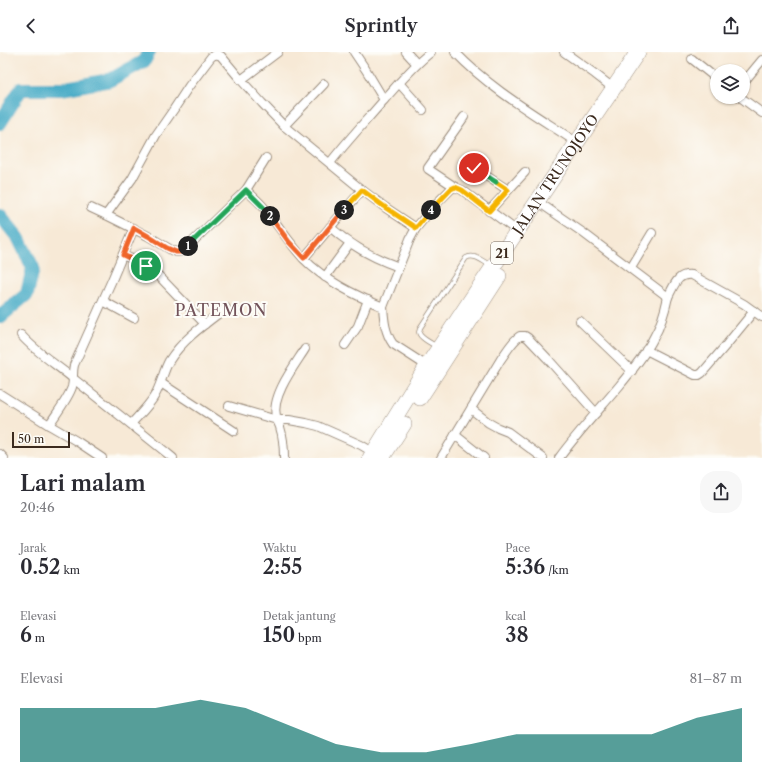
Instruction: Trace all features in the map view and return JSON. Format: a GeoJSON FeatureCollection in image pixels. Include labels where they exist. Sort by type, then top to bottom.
{"type":"FeatureCollection","features":[{"type":"Feature","properties":{"kind":"highway","name":"JALAN TRUNOJOYO"},"geometry":{"type":"LineString","coordinates":[[377,457],[517,231],[541,203],[576,142],[638,52]]}},
{"type":"Feature","properties":{"kind":"highway","name":"JALAN TRUNOJOYO"},"geometry":{"type":"LineString","coordinates":[[377,457],[427,366],[443,351],[541,203],[648,52]]}},
{"type":"Feature","properties":{"kind":"street"},"geometry":{"type":"LineString","coordinates":[[241,80],[278,52]]}},
{"type":"Feature","properties":{"kind":"street"},"geometry":{"type":"LineString","coordinates":[[354,52],[384,100]]}},
{"type":"Feature","properties":{"kind":"street"},"geometry":{"type":"LineString","coordinates":[[406,52],[417,64]]}},
{"type":"Feature","properties":{"kind":"street"},"geometry":{"type":"LineString","coordinates":[[330,163],[351,136],[399,83],[431,52]]}},
{"type":"Feature","properties":{"kind":"street"},"geometry":{"type":"LineString","coordinates":[[454,52],[499,91],[576,142]]}},
{"type":"Feature","properties":{"kind":"street"},"geometry":{"type":"LineString","coordinates":[[564,52],[613,88]]}},
{"type":"Feature","properties":{"kind":"street"},"geometry":{"type":"LineString","coordinates":[[106,214],[132,179],[156,135],[189,86],[211,57],[217,54],[221,56],[284,126],[362,190],[416,228]]}},
{"type":"Feature","properties":{"kind":"street"},"geometry":{"type":"LineString","coordinates":[[692,58],[710,73]]}},
{"type":"Feature","properties":{"kind":"street"},"geometry":{"type":"LineString","coordinates":[[750,75],[762,60]]}},
{"type":"Feature","properties":{"kind":"street"},"geometry":{"type":"LineString","coordinates":[[399,83],[423,110]]}},
{"type":"Feature","properties":{"kind":"street"},"geometry":{"type":"LineString","coordinates":[[284,126],[324,84]]}},
{"type":"Feature","properties":{"kind":"street"},"geometry":{"type":"LineString","coordinates":[[749,104],[762,114]]}},
{"type":"Feature","properties":{"kind":"street"},"geometry":{"type":"LineString","coordinates":[[464,117],[428,169],[462,190],[517,231]]}},
{"type":"Feature","properties":{"kind":"street"},"geometry":{"type":"LineString","coordinates":[[90,208],[134,228],[167,248],[180,252],[183,251],[246,190],[266,158]]}},
{"type":"Feature","properties":{"kind":"street"},"geometry":{"type":"LineString","coordinates":[[474,168],[508,190]]}},
{"type":"Feature","properties":{"kind":"street"},"geometry":{"type":"LineString","coordinates":[[489,211],[525,172]]}},
{"type":"Feature","properties":{"kind":"street"},"geometry":{"type":"LineString","coordinates":[[427,366],[394,344],[389,338],[384,317],[384,308],[410,239],[416,228],[435,205],[455,187]]}},
{"type":"Feature","properties":{"kind":"street"},"geometry":{"type":"LineString","coordinates":[[246,190],[264,208],[289,242],[315,269],[342,287],[384,308]]}},
{"type":"Feature","properties":{"kind":"street"},"geometry":{"type":"LineString","coordinates":[[304,258],[362,190]]}},
{"type":"Feature","properties":{"kind":"street"},"geometry":{"type":"LineString","coordinates":[[541,203],[631,268],[668,297]]}},
{"type":"Feature","properties":{"kind":"street"},"geometry":{"type":"LineString","coordinates":[[330,227],[350,243],[374,257],[399,267]]}},
{"type":"Feature","properties":{"kind":"street"},"geometry":{"type":"LineString","coordinates":[[49,424],[72,387],[74,365],[134,228]]}},
{"type":"Feature","properties":{"kind":"street"},"geometry":{"type":"LineString","coordinates":[[631,268],[652,233]]}},
{"type":"Feature","properties":{"kind":"street"},"geometry":{"type":"LineString","coordinates":[[325,277],[350,243]]}},
{"type":"Feature","properties":{"kind":"street"},"geometry":{"type":"LineString","coordinates":[[123,255],[155,272],[205,324]]}},
{"type":"Feature","properties":{"kind":"street"},"geometry":{"type":"LineString","coordinates":[[559,458],[569,444],[632,371],[654,339],[668,297],[678,279],[685,275],[695,277],[744,304],[762,317]]}},
{"type":"Feature","properties":{"kind":"street"},"geometry":{"type":"LineString","coordinates":[[345,345],[358,326],[368,300]]}},
{"type":"Feature","properties":{"kind":"street"},"geometry":{"type":"LineString","coordinates":[[103,301],[134,318]]}},
{"type":"Feature","properties":{"kind":"street"},"geometry":{"type":"LineString","coordinates":[[131,424],[153,398],[161,383],[169,361],[187,340],[226,308]]}},
{"type":"Feature","properties":{"kind":"street"},"geometry":{"type":"LineString","coordinates":[[646,350],[699,375],[754,311]]}},
{"type":"Feature","properties":{"kind":"street"},"geometry":{"type":"LineString","coordinates":[[580,321],[632,371]]}},
{"type":"Feature","properties":{"kind":"street"},"geometry":{"type":"LineString","coordinates":[[21,335],[43,356],[174,458]]}},
{"type":"Feature","properties":{"kind":"street"},"geometry":{"type":"LineString","coordinates":[[441,458],[502,359],[517,338],[521,336],[528,338],[596,413]]}},
{"type":"Feature","properties":{"kind":"street"},"geometry":{"type":"LineString","coordinates":[[284,458],[281,431],[275,411],[277,400],[286,377],[305,349]]}},
{"type":"Feature","properties":{"kind":"street"},"geometry":{"type":"LineString","coordinates":[[161,383],[234,431]]}},
{"type":"Feature","properties":{"kind":"street"},"geometry":{"type":"LineString","coordinates":[[0,394],[102,458]]}},
{"type":"Feature","properties":{"kind":"street"},"geometry":{"type":"LineString","coordinates":[[229,406],[277,420],[295,421],[318,426],[339,435],[377,457]]}},
{"type":"Feature","properties":{"kind":"street"},"geometry":{"type":"LineString","coordinates":[[471,409],[498,428],[508,432],[542,458]]}},
{"type":"Feature","properties":{"kind":"street"},"geometry":{"type":"LineString","coordinates":[[455,435],[484,458]]}},
{"type":"Feature","properties":{"kind":"street"},"geometry":{"type":"LineString","coordinates":[[0,454],[4,458]]}},
{"type":"Feature","properties":{"kind":"lane"},"geometry":{"type":"LineString","coordinates":[[443,351],[423,338],[419,332],[466,258],[473,256],[495,268]]}},
{"type":"Feature","properties":{"kind":"waterway"},"geometry":{"type":"LineString","coordinates":[[0,123],[21,89],[61,89],[110,80],[144,61],[149,52]]}},
{"type":"Feature","properties":{"kind":"waterway"},"geometry":{"type":"LineString","coordinates":[[0,215],[19,239],[33,268],[27,294],[0,317]]}},
{"type":"Feature","properties":{"kind":"district","name":"PATEMON"},"geometry":{"type":"Point","coordinates":[221,310]}},
{"type":"Feature","properties":{"kind":"route"},"geometry":{"type":"LineString","coordinates":[[146,266],[123,255],[134,228],[173,251],[183,251],[246,190],[264,208],[289,242],[304,258],[362,190],[416,228],[435,205],[455,187],[462,190],[489,211],[508,190],[474,168]]}}]}
